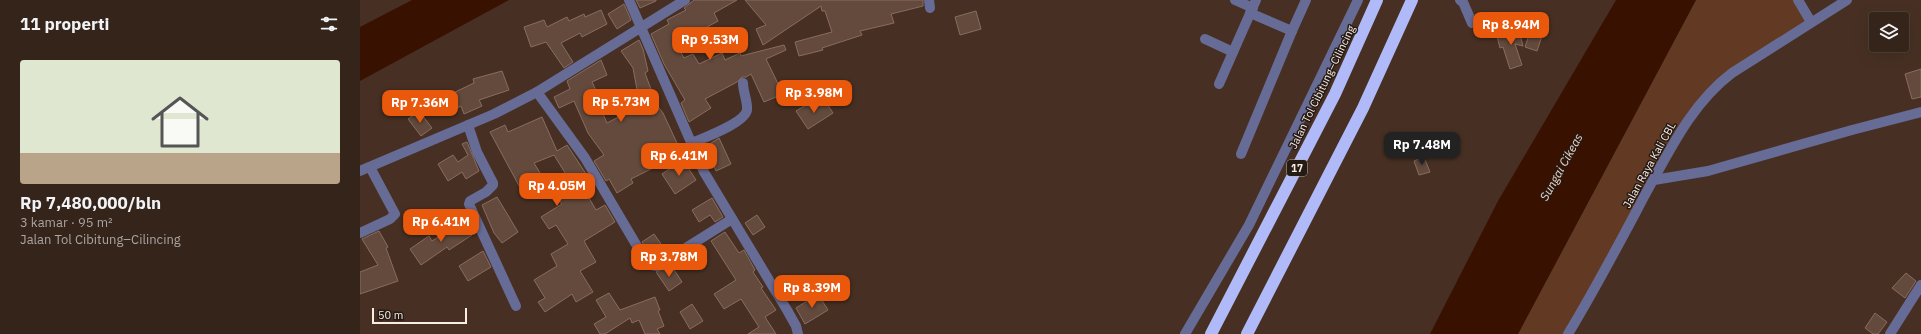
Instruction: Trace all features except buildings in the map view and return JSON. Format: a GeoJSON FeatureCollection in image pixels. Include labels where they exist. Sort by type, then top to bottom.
{"type":"FeatureCollection","features":[{"type":"Feature","properties":{"kind":"highway","name":"Jalan Tol Cibitung–Cilincing"},"geometry":{"type":"LineString","coordinates":[[1211,334],[1335,94],[1377,0]]}},
{"type":"Feature","properties":{"kind":"highway"},"geometry":{"type":"LineString","coordinates":[[1247,334],[1363,108],[1412,0]]}},
{"type":"Feature","properties":{"kind":"street"},"geometry":{"type":"LineString","coordinates":[[629,0],[704,172],[787,310],[796,326],[798,334]]}},
{"type":"Feature","properties":{"kind":"street"},"geometry":{"type":"LineString","coordinates":[[360,171],[468,125],[537,92],[685,0]]}},
{"type":"Feature","properties":{"kind":"street"},"geometry":{"type":"LineString","coordinates":[[1235,0],[1253,7],[1292,31]]}},
{"type":"Feature","properties":{"kind":"street"},"geometry":{"type":"LineString","coordinates":[[1241,154],[1306,0]]}},
{"type":"Feature","properties":{"kind":"street"},"geometry":{"type":"LineString","coordinates":[[1185,334],[1248,225],[1358,0]]}},
{"type":"Feature","properties":{"kind":"street"},"geometry":{"type":"LineString","coordinates":[[1460,0],[1463,2],[1472,23]]}},
{"type":"Feature","properties":{"kind":"street"},"geometry":{"type":"LineString","coordinates":[[1798,0],[1811,22]]}},
{"type":"Feature","properties":{"kind":"street","name":"Jalan Raya Kali CBL"},"geometry":{"type":"LineString","coordinates":[[1568,334],[1682,130],[1717,86],[1725,78],[1755,57],[1847,0]]}},
{"type":"Feature","properties":{"kind":"street"},"geometry":{"type":"LineString","coordinates":[[1219,84],[1253,7]]}},
{"type":"Feature","properties":{"kind":"street"},"geometry":{"type":"LineString","coordinates":[[1205,39],[1233,52]]}},
{"type":"Feature","properties":{"kind":"street"},"geometry":{"type":"LineString","coordinates":[[692,143],[724,129],[745,115],[747,110],[743,83]]}},
{"type":"Feature","properties":{"kind":"street"},"geometry":{"type":"LineString","coordinates":[[537,92],[585,158],[647,263],[656,266],[732,219]]}},
{"type":"Feature","properties":{"kind":"street"},"geometry":{"type":"LineString","coordinates":[[1654,180],[1708,171],[1921,112]]}},
{"type":"Feature","properties":{"kind":"street"},"geometry":{"type":"LineString","coordinates":[[468,125],[477,152],[493,183],[493,185],[486,192],[470,201],[469,204],[516,306]]}},
{"type":"Feature","properties":{"kind":"street"},"geometry":{"type":"LineString","coordinates":[[360,232],[390,219],[395,214],[370,167]]}},
{"type":"Feature","properties":{"kind":"street"},"geometry":{"type":"LineString","coordinates":[[1890,334],[1921,285]]}},
{"type":"Feature","properties":{"kind":"shaded area"},"geometry":{"type":"Polygon","coordinates":[[[1696,0],[1798,0],[1811,22],[1732,73],[1682,130],[1568,334],[1518,334],[1696,0]]]}},
{"type":"Feature","properties":{"kind":"water"},"geometry":{"type":"Polygon","coordinates":[[[412,0],[509,0],[360,81],[360,27],[412,0]]]}},
{"type":"Feature","properties":{"kind":"water","name":"Sungai Cikeas"},"geometry":{"type":"Polygon","coordinates":[[[1616,0],[1696,0],[1518,334],[1430,334],[1498,201],[1616,0]]]}}]}
